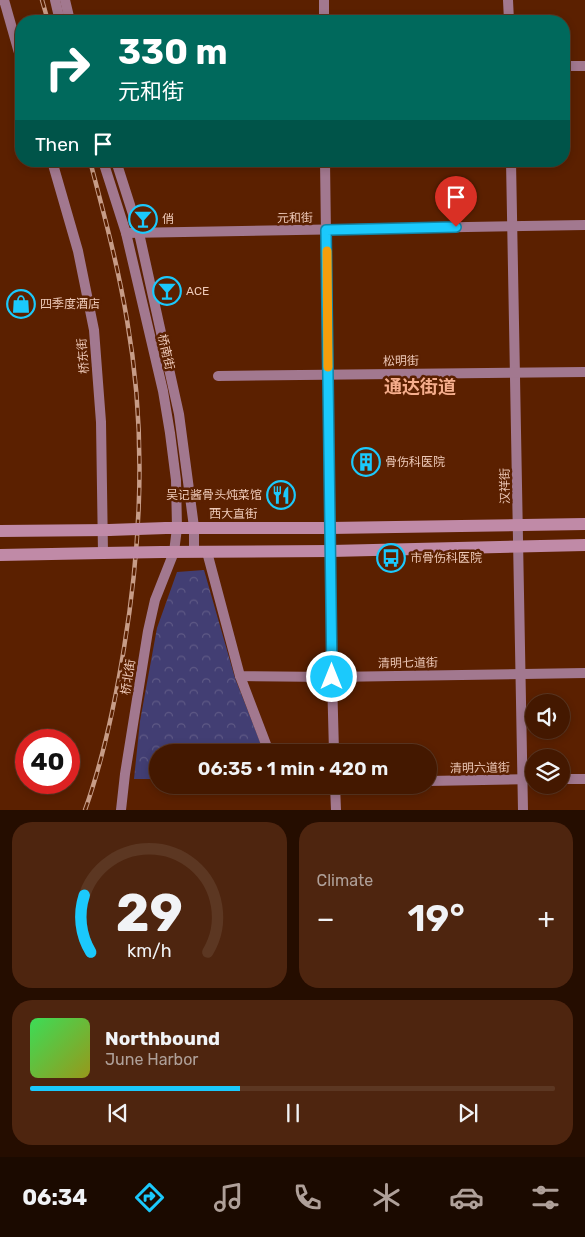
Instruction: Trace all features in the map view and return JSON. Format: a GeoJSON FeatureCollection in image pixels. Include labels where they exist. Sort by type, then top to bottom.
{"type":"FeatureCollection","features":[{"type":"Feature","properties":{"kind":"main road","name":"西大直街"},"geometry":{"type":"LineString","coordinates":[[0,531],[194,527],[330,528],[585,524]]}},
{"type":"Feature","properties":{"kind":"main road"},"geometry":{"type":"LineString","coordinates":[[0,555],[331,551],[585,545]]}},
{"type":"Feature","properties":{"kind":"street"},"geometry":{"type":"LineString","coordinates":[[4,0],[15,39]]}},
{"type":"Feature","properties":{"kind":"street"},"geometry":{"type":"LineString","coordinates":[[55,0],[59,15]]}},
{"type":"Feature","properties":{"kind":"street"},"geometry":{"type":"LineString","coordinates":[[65,0],[69,15]]}},
{"type":"Feature","properties":{"kind":"street"},"geometry":{"type":"LineString","coordinates":[[324,0],[324,15]]}},
{"type":"Feature","properties":{"kind":"street"},"geometry":{"type":"LineString","coordinates":[[508,0],[509,15]]}},
{"type":"Feature","properties":{"kind":"street"},"geometry":{"type":"LineString","coordinates":[[570,66],[585,66]]}},
{"type":"Feature","properties":{"kind":"street","name":"桥东街"},"geometry":{"type":"LineString","coordinates":[[54,167],[78,250],[94,330],[106,530],[103,553]]}},
{"type":"Feature","properties":{"kind":"street","name":"桥南街"},"geometry":{"type":"LineString","coordinates":[[105,167],[126,233],[166,408],[176,480],[168,552]]}},
{"type":"Feature","properties":{"kind":"street","name":"桥南街"},"geometry":{"type":"LineString","coordinates":[[118,167],[139,233],[179,414],[194,527],[200,552]]}},
{"type":"Feature","properties":{"kind":"street"},"geometry":{"type":"LineString","coordinates":[[325,167],[334,744]]}},
{"type":"Feature","properties":{"kind":"street","name":"汉祥街"},"geometry":{"type":"LineString","coordinates":[[511,167],[523,810]]}},
{"type":"Feature","properties":{"kind":"street","name":"元和街"},"geometry":{"type":"LineString","coordinates":[[126,233],[585,225]]}},
{"type":"Feature","properties":{"kind":"street","name":"松明街"},"geometry":{"type":"LineString","coordinates":[[218,376],[585,372]]}},
{"type":"Feature","properties":{"kind":"street","name":"桥北街"},"geometry":{"type":"LineString","coordinates":[[121,810],[148,631],[168,552]]}},
{"type":"Feature","properties":{"kind":"street"},"geometry":{"type":"LineString","coordinates":[[200,552],[240,676],[266,744]]}},
{"type":"Feature","properties":{"kind":"street","name":"清明七道街"},"geometry":{"type":"LineString","coordinates":[[240,676],[332,677],[585,673]]}},
{"type":"Feature","properties":{"kind":"street"},"geometry":{"type":"LineString","coordinates":[[570,779],[585,779]]}},
{"type":"Feature","properties":{"kind":"street","name":"清明六道街"},"geometry":{"type":"LineString","coordinates":[[437,781],[525,780]]}},
{"type":"Feature","properties":{"kind":"street"},"geometry":{"type":"LineString","coordinates":[[335,794],[336,810]]}},
{"type":"Feature","properties":{"kind":"green space"},"geometry":{"type":"Polygon","coordinates":[[[204,570],[235,678],[261,744],[149,744],[149,779],[134,779],[140,721],[157,628],[177,572],[204,570]]]}},
{"type":"Feature","properties":{"kind":"railway"},"geometry":{"type":"LineString","coordinates":[[42,0],[46,15]]}},
{"type":"Feature","properties":{"kind":"railway"},"geometry":{"type":"LineString","coordinates":[[85,810],[108,730],[124,648],[135,566],[139,484],[137,401],[127,320],[115,260],[92,167]]}},
{"type":"Feature","properties":{"kind":"slow traffic"},"geometry":{"type":"LineString","coordinates":[[327,251],[328,367]]}},
{"type":"Feature","properties":{"kind":"place","name":"俏"},"geometry":{"type":"Point","coordinates":[143,219]}},
{"type":"Feature","properties":{"kind":"place","name":"ACE"},"geometry":{"type":"Point","coordinates":[167,291]}},
{"type":"Feature","properties":{"kind":"place","name":"四季度酒店"},"geometry":{"type":"Point","coordinates":[21,304]}},
{"type":"Feature","properties":{"kind":"place","name":"骨伤科医院"},"geometry":{"type":"Point","coordinates":[366,462]}},
{"type":"Feature","properties":{"kind":"place","name":"吴记酱骨头炖菜馆"},"geometry":{"type":"Point","coordinates":[281,495]}},
{"type":"Feature","properties":{"kind":"place","name":"市骨伤科医院"},"geometry":{"type":"Point","coordinates":[391,558]}},
{"type":"Feature","properties":{"kind":"district","name":"通达街道"},"geometry":{"type":"Point","coordinates":[420,387]}},
{"type":"Feature","properties":{"kind":"route"},"geometry":{"type":"LineString","coordinates":[[332,677],[326,230],[456,227]]}}]}
